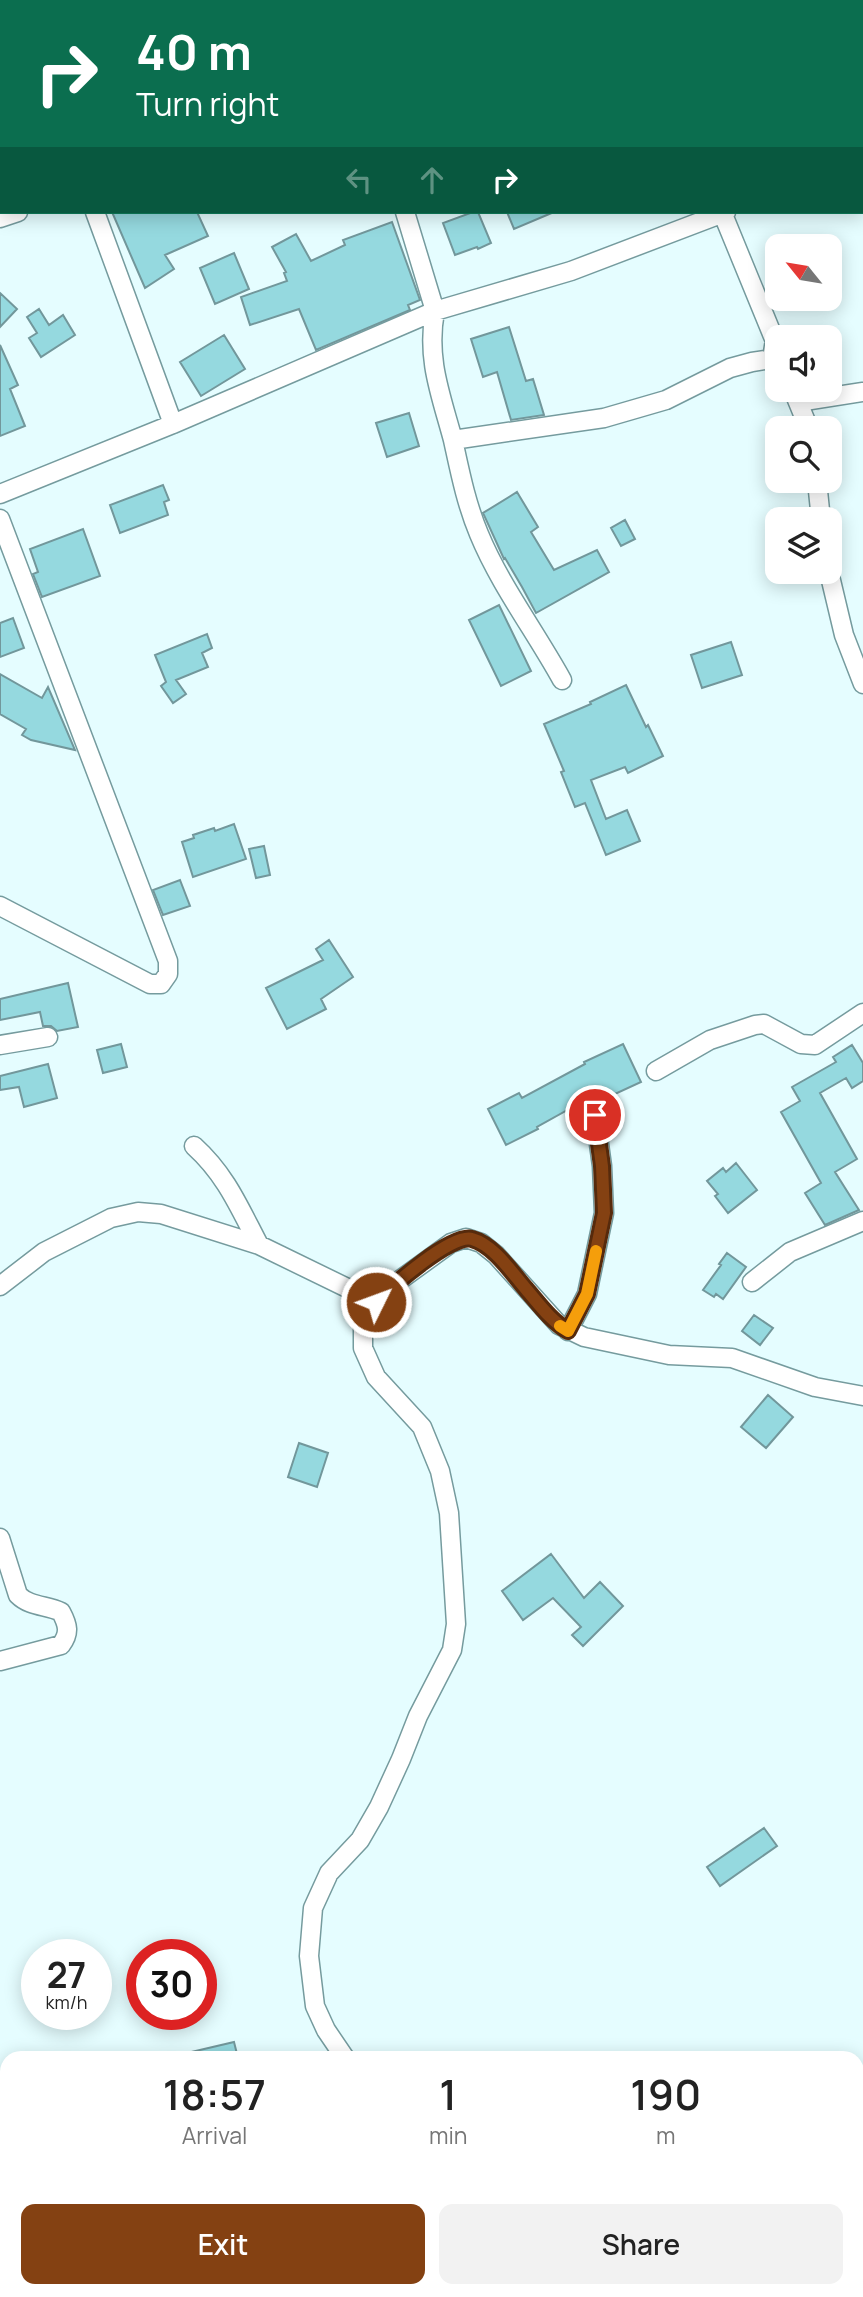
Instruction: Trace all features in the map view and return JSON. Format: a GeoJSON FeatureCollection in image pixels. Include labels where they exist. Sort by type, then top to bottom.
{"type":"FeatureCollection","features":[{"type":"Feature","properties":{"kind":"street"},"geometry":{"type":"LineString","coordinates":[[96,214],[173,424]]}},
{"type":"Feature","properties":{"kind":"street"},"geometry":{"type":"LineString","coordinates":[[406,214],[435,311],[432,327],[433,366],[464,490],[479,534],[499,573],[562,680]]}},
{"type":"Feature","properties":{"kind":"street"},"geometry":{"type":"LineString","coordinates":[[0,494],[173,424],[435,311],[571,271],[719,214]]}},
{"type":"Feature","properties":{"kind":"street"},"geometry":{"type":"LineString","coordinates":[[725,214],[769,325]]}},
{"type":"Feature","properties":{"kind":"street"},"geometry":{"type":"LineString","coordinates":[[453,440],[604,418],[666,400],[730,368],[765,360]]}},
{"type":"Feature","properties":{"kind":"street"},"geometry":{"type":"LineString","coordinates":[[842,393],[863,392]]}},
{"type":"Feature","properties":{"kind":"street"},"geometry":{"type":"LineString","coordinates":[[0,519],[159,936],[168,961],[168,974],[161,984],[150,984],[0,906]]}},
{"type":"Feature","properties":{"kind":"street"},"geometry":{"type":"LineString","coordinates":[[833,584],[844,635],[863,684]]}},
{"type":"Feature","properties":{"kind":"street"},"geometry":{"type":"LineString","coordinates":[[656,1071],[710,1041],[755,1025],[764,1024],[801,1044],[815,1045],[863,1013]]}},
{"type":"Feature","properties":{"kind":"street"},"geometry":{"type":"LineString","coordinates":[[0,1045],[48,1037]]}},
{"type":"Feature","properties":{"kind":"street"},"geometry":{"type":"LineString","coordinates":[[568,1331],[587,1294],[604,1213],[602,1166],[595,1115]]}},
{"type":"Feature","properties":{"kind":"street"},"geometry":{"type":"LineString","coordinates":[[194,1146],[213,1163],[224,1178],[259,1245]]}},
{"type":"Feature","properties":{"kind":"street"},"geometry":{"type":"LineString","coordinates":[[0,1286],[44,1252],[111,1218],[138,1212],[161,1214],[259,1245],[376,1302]]}},
{"type":"Feature","properties":{"kind":"street"},"geometry":{"type":"LineString","coordinates":[[752,1282],[790,1252],[863,1221]]}},
{"type":"Feature","properties":{"kind":"street"},"geometry":{"type":"LineString","coordinates":[[340,2051],[326,2030],[315,2006],[309,1956],[313,1908],[329,1874],[360,1840],[379,1807],[418,1716],[452,1650],[456,1624],[449,1513],[440,1471],[422,1427],[376,1377],[363,1348],[363,1323],[376,1302],[393,1285],[451,1243],[466,1238],[481,1243],[496,1255],[559,1325],[568,1331],[608,1343],[669,1355],[732,1358],[815,1387],[863,1396]]}},
{"type":"Feature","properties":{"kind":"street"},"geometry":{"type":"LineString","coordinates":[[0,1538],[18,1595],[25,1602],[48,1606],[61,1612],[68,1628],[67,1637],[61,1645],[0,1661]]}},
{"type":"Feature","properties":{"kind":"building"},"geometry":{"type":"Polygon","coordinates":[[[113,214],[198,214],[208,236],[165,255],[174,269],[145,288],[113,214]]]}},
{"type":"Feature","properties":{"kind":"building"},"geometry":{"type":"Polygon","coordinates":[[[468,214],[479,214],[491,243],[455,255],[443,223],[468,214]]]}},
{"type":"Feature","properties":{"kind":"building"},"geometry":{"type":"Polygon","coordinates":[[[508,214],[549,214],[514,229],[508,214]]]}},
{"type":"Feature","properties":{"kind":"building"},"geometry":{"type":"Polygon","coordinates":[[[392,222],[420,300],[408,305],[410,310],[316,350],[299,309],[250,325],[241,297],[287,281],[286,272],[272,247],[296,234],[311,261],[345,245],[343,240],[392,222]]]}},
{"type":"Feature","properties":{"kind":"building"},"geometry":{"type":"Polygon","coordinates":[[[234,253],[249,289],[215,304],[200,268],[234,253]]]}},
{"type":"Feature","properties":{"kind":"building"},"geometry":{"type":"Polygon","coordinates":[[[0,293],[17,309],[0,327],[0,293]]]}},
{"type":"Feature","properties":{"kind":"building"},"geometry":{"type":"Polygon","coordinates":[[[39,309],[49,325],[63,315],[75,335],[41,357],[29,338],[37,333],[27,317],[39,309]]]}},
{"type":"Feature","properties":{"kind":"building"},"geometry":{"type":"Polygon","coordinates":[[[509,327],[526,381],[533,379],[544,415],[511,420],[497,372],[483,377],[471,339],[509,327]]]}},
{"type":"Feature","properties":{"kind":"building"},"geometry":{"type":"Polygon","coordinates":[[[224,335],[245,369],[201,396],[180,362],[224,335]]]}},
{"type":"Feature","properties":{"kind":"building"},"geometry":{"type":"Polygon","coordinates":[[[0,345],[18,385],[10,389],[25,426],[0,436],[0,345]]]}},
{"type":"Feature","properties":{"kind":"building"},"geometry":{"type":"Polygon","coordinates":[[[409,413],[419,446],[387,457],[376,423],[409,413]]]}},
{"type":"Feature","properties":{"kind":"building"},"geometry":{"type":"Polygon","coordinates":[[[163,485],[169,500],[164,502],[168,515],[120,533],[110,505],[163,485]]]}},
{"type":"Feature","properties":{"kind":"building"},"geometry":{"type":"Polygon","coordinates":[[[517,492],[538,527],[531,532],[554,570],[597,550],[609,572],[536,613],[504,559],[483,513],[517,492]]]}},
{"type":"Feature","properties":{"kind":"building"},"geometry":{"type":"Polygon","coordinates":[[[625,520],[635,539],[621,546],[611,528],[625,520]]]}},
{"type":"Feature","properties":{"kind":"building"},"geometry":{"type":"Polygon","coordinates":[[[83,529],[100,576],[42,597],[33,574],[38,572],[30,549],[83,529]]]}},
{"type":"Feature","properties":{"kind":"building"},"geometry":{"type":"Polygon","coordinates":[[[499,605],[531,671],[501,686],[469,620],[499,605]]]}},
{"type":"Feature","properties":{"kind":"building"},"geometry":{"type":"Polygon","coordinates":[[[13,618],[24,648],[0,657],[0,623],[13,618]]]}},
{"type":"Feature","properties":{"kind":"building"},"geometry":{"type":"Polygon","coordinates":[[[207,634],[212,648],[202,653],[208,667],[176,680],[186,694],[173,703],[161,686],[166,682],[155,655],[207,634]]]}},
{"type":"Feature","properties":{"kind":"building"},"geometry":{"type":"Polygon","coordinates":[[[731,642],[742,675],[702,688],[691,655],[731,642]]]}},
{"type":"Feature","properties":{"kind":"building"},"geometry":{"type":"Polygon","coordinates":[[[0,674],[42,698],[48,687],[75,750],[31,740],[22,735],[26,729],[0,714],[0,674]]]}},
{"type":"Feature","properties":{"kind":"building"},"geometry":{"type":"Polygon","coordinates":[[[626,685],[663,756],[628,773],[625,767],[591,780],[606,819],[627,810],[640,841],[606,855],[585,803],[575,807],[561,772],[564,771],[544,724],[591,704],[590,702],[626,685]]]}},
{"type":"Feature","properties":{"kind":"building"},"geometry":{"type":"Polygon","coordinates":[[[234,824],[246,859],[193,877],[182,842],[194,838],[193,835],[234,824]]]}},
{"type":"Feature","properties":{"kind":"building"},"geometry":{"type":"Polygon","coordinates":[[[264,846],[270,875],[256,878],[249,849],[264,846]]]}},
{"type":"Feature","properties":{"kind":"building"},"geometry":{"type":"Polygon","coordinates":[[[180,880],[190,906],[163,915],[153,890],[180,880]]]}},
{"type":"Feature","properties":{"kind":"building"},"geometry":{"type":"Polygon","coordinates":[[[329,940],[353,977],[321,999],[326,1009],[287,1029],[266,988],[323,960],[316,949],[329,940]]]}},
{"type":"Feature","properties":{"kind":"building"},"geometry":{"type":"Polygon","coordinates":[[[68,983],[78,1027],[57,1031],[51,1026],[43,1026],[40,1012],[0,1020],[0,999],[68,983]]]}},
{"type":"Feature","properties":{"kind":"building"},"geometry":{"type":"Polygon","coordinates":[[[121,1044],[127,1067],[103,1073],[97,1050],[121,1044]]]}},
{"type":"Feature","properties":{"kind":"building"},"geometry":{"type":"Polygon","coordinates":[[[623,1044],[641,1082],[602,1100],[598,1093],[506,1145],[488,1109],[519,1093],[522,1098],[585,1064],[584,1062],[623,1044]]]}},
{"type":"Feature","properties":{"kind":"building"},"geometry":{"type":"Polygon","coordinates":[[[852,1045],[863,1063],[863,1081],[852,1088],[846,1078],[820,1093],[857,1159],[835,1172],[859,1210],[825,1225],[805,1193],[821,1183],[781,1112],[800,1101],[792,1087],[836,1062],[833,1057],[852,1045]]]}},
{"type":"Feature","properties":{"kind":"building"},"geometry":{"type":"Polygon","coordinates":[[[48,1064],[57,1098],[24,1107],[19,1087],[0,1090],[0,1076],[48,1064]]]}},
{"type":"Feature","properties":{"kind":"building"},"geometry":{"type":"Polygon","coordinates":[[[736,1163],[757,1190],[728,1213],[707,1181],[723,1168],[726,1172],[736,1163]]]}},
{"type":"Feature","properties":{"kind":"building"},"geometry":{"type":"Polygon","coordinates":[[[727,1253],[746,1267],[723,1299],[703,1290],[727,1253]]]}},
{"type":"Feature","properties":{"kind":"building"},"geometry":{"type":"Polygon","coordinates":[[[754,1315],[773,1328],[760,1345],[742,1331],[754,1315]]]}},
{"type":"Feature","properties":{"kind":"building"},"geometry":{"type":"Polygon","coordinates":[[[768,1395],[793,1417],[766,1448],[741,1427],[768,1395]]]}},
{"type":"Feature","properties":{"kind":"building"},"geometry":{"type":"Polygon","coordinates":[[[299,1443],[328,1453],[317,1487],[288,1477],[299,1443]]]}},
{"type":"Feature","properties":{"kind":"building"},"geometry":{"type":"Polygon","coordinates":[[[551,1554],[584,1598],[600,1582],[623,1606],[583,1646],[572,1635],[581,1627],[553,1598],[523,1620],[502,1591],[551,1554]]]}},
{"type":"Feature","properties":{"kind":"building"},"geometry":{"type":"Polygon","coordinates":[[[764,1828],[777,1846],[720,1886],[707,1867],[764,1828]]]}},
{"type":"Feature","properties":{"kind":"building"},"geometry":{"type":"Polygon","coordinates":[[[234,2042],[236,2051],[196,2051],[234,2042]]]}},
{"type":"Feature","properties":{"kind":"slow traffic"},"geometry":{"type":"LineString","coordinates":[[560,1326],[568,1331],[587,1294],[596,1251]]}},
{"type":"Feature","properties":{"kind":"route"},"geometry":{"type":"LineString","coordinates":[[376,1302],[393,1285],[451,1243],[459,1239],[474,1239],[496,1255],[559,1325],[568,1331],[587,1294],[604,1213],[602,1166],[595,1115]]}}]}
